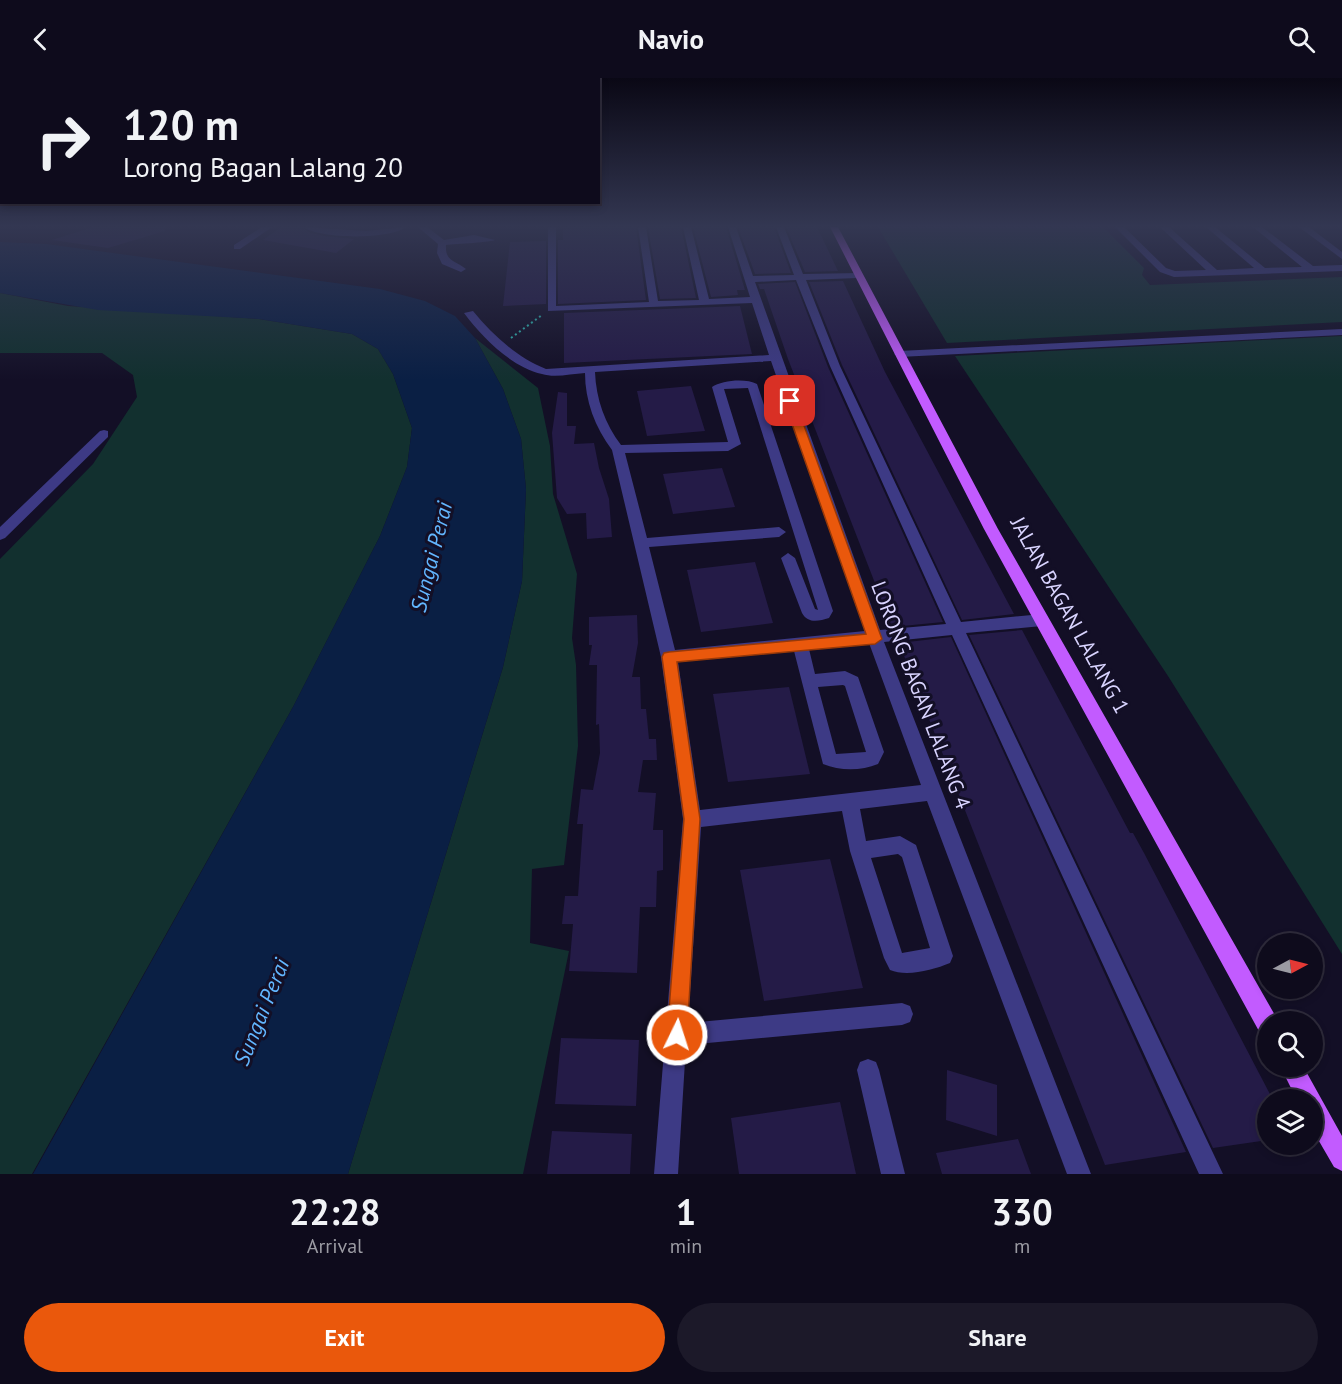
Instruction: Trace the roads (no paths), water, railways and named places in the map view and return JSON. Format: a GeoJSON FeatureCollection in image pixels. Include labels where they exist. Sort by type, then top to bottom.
{"type":"FeatureCollection","features":[{"type":"Feature","properties":{"kind":"main road","name":"JALAN BAGAN LALANG 1"},"geometry":{"type":"LineString","coordinates":[[859,278],[1042,620],[1260,1011]]}},
{"type":"Feature","properties":{"kind":"main road"},"geometry":{"type":"LineString","coordinates":[[1323,1125],[1342,1159]]}},
{"type":"Feature","properties":{"kind":"street"},"geometry":{"type":"LineString","coordinates":[[551,278],[551,309],[755,300]]}},
{"type":"Feature","properties":{"kind":"street"},"geometry":{"type":"LineString","coordinates":[[650,278],[654,305]]}},
{"type":"Feature","properties":{"kind":"street"},"geometry":{"type":"LineString","coordinates":[[699,278],[705,303]]}},
{"type":"Feature","properties":{"kind":"street"},"geometry":{"type":"LineString","coordinates":[[749,279],[771,278]]}},
{"type":"Feature","properties":{"kind":"street"},"geometry":{"type":"LineString","coordinates":[[800,278],[835,366],[1210,1174]]}},
{"type":"Feature","properties":{"kind":"street","name":"LORONG BAGAN LALANG 4"},"geometry":{"type":"LineString","coordinates":[[749,279],[774,358],[875,639],[1079,1174]]}},
{"type":"Feature","properties":{"kind":"street"},"geometry":{"type":"LineString","coordinates":[[469,313],[483,331],[524,364],[534,369],[561,371],[774,358]]}},
{"type":"Feature","properties":{"kind":"street"},"geometry":{"type":"LineString","coordinates":[[899,354],[1342,332]]}},
{"type":"Feature","properties":{"kind":"street"},"geometry":{"type":"LineString","coordinates":[[590,369],[589,382],[597,414],[608,438],[618,448],[669,657],[692,819],[666,1174]]}},
{"type":"Feature","properties":{"kind":"street"},"geometry":{"type":"LineString","coordinates":[[618,448],[728,447],[735,444],[718,387],[747,383],[753,386],[826,611],[824,615],[815,616],[809,613],[789,558]]}},
{"type":"Feature","properties":{"kind":"street"},"geometry":{"type":"LineString","coordinates":[[0,535],[104,434]]}},
{"type":"Feature","properties":{"kind":"street"},"geometry":{"type":"LineString","coordinates":[[642,543],[780,532]]}},
{"type":"Feature","properties":{"kind":"street"},"geometry":{"type":"LineString","coordinates":[[669,657],[875,639],[955,628],[1042,620]]}},
{"type":"Feature","properties":{"kind":"street"},"geometry":{"type":"LineString","coordinates":[[800,646],[829,759],[837,762],[872,759],[875,752],[852,682],[845,678],[809,681]]}},
{"type":"Feature","properties":{"kind":"street"},"geometry":{"type":"LineString","coordinates":[[692,819],[933,792]]}},
{"type":"Feature","properties":{"kind":"street"},"geometry":{"type":"LineString","coordinates":[[850,803],[859,851],[897,963],[943,956],[909,851],[900,845],[859,851]]}},
{"type":"Feature","properties":{"kind":"street"},"geometry":{"type":"LineString","coordinates":[[677,1035],[902,1014]]}},
{"type":"Feature","properties":{"kind":"street"},"geometry":{"type":"LineString","coordinates":[[868,1070],[893,1174]]}},
{"type":"Feature","properties":{"kind":"water","name":"Sungai Perai"},"geometry":{"type":"Polygon","coordinates":[[[0,278],[299,278],[380,289],[425,301],[455,316],[475,338],[503,389],[521,439],[526,489],[522,581],[503,667],[348,1174],[33,1174],[293,707],[380,536],[407,467],[412,428],[393,374],[378,349],[352,334],[259,319],[98,310],[0,293],[0,278]]]}}]}
